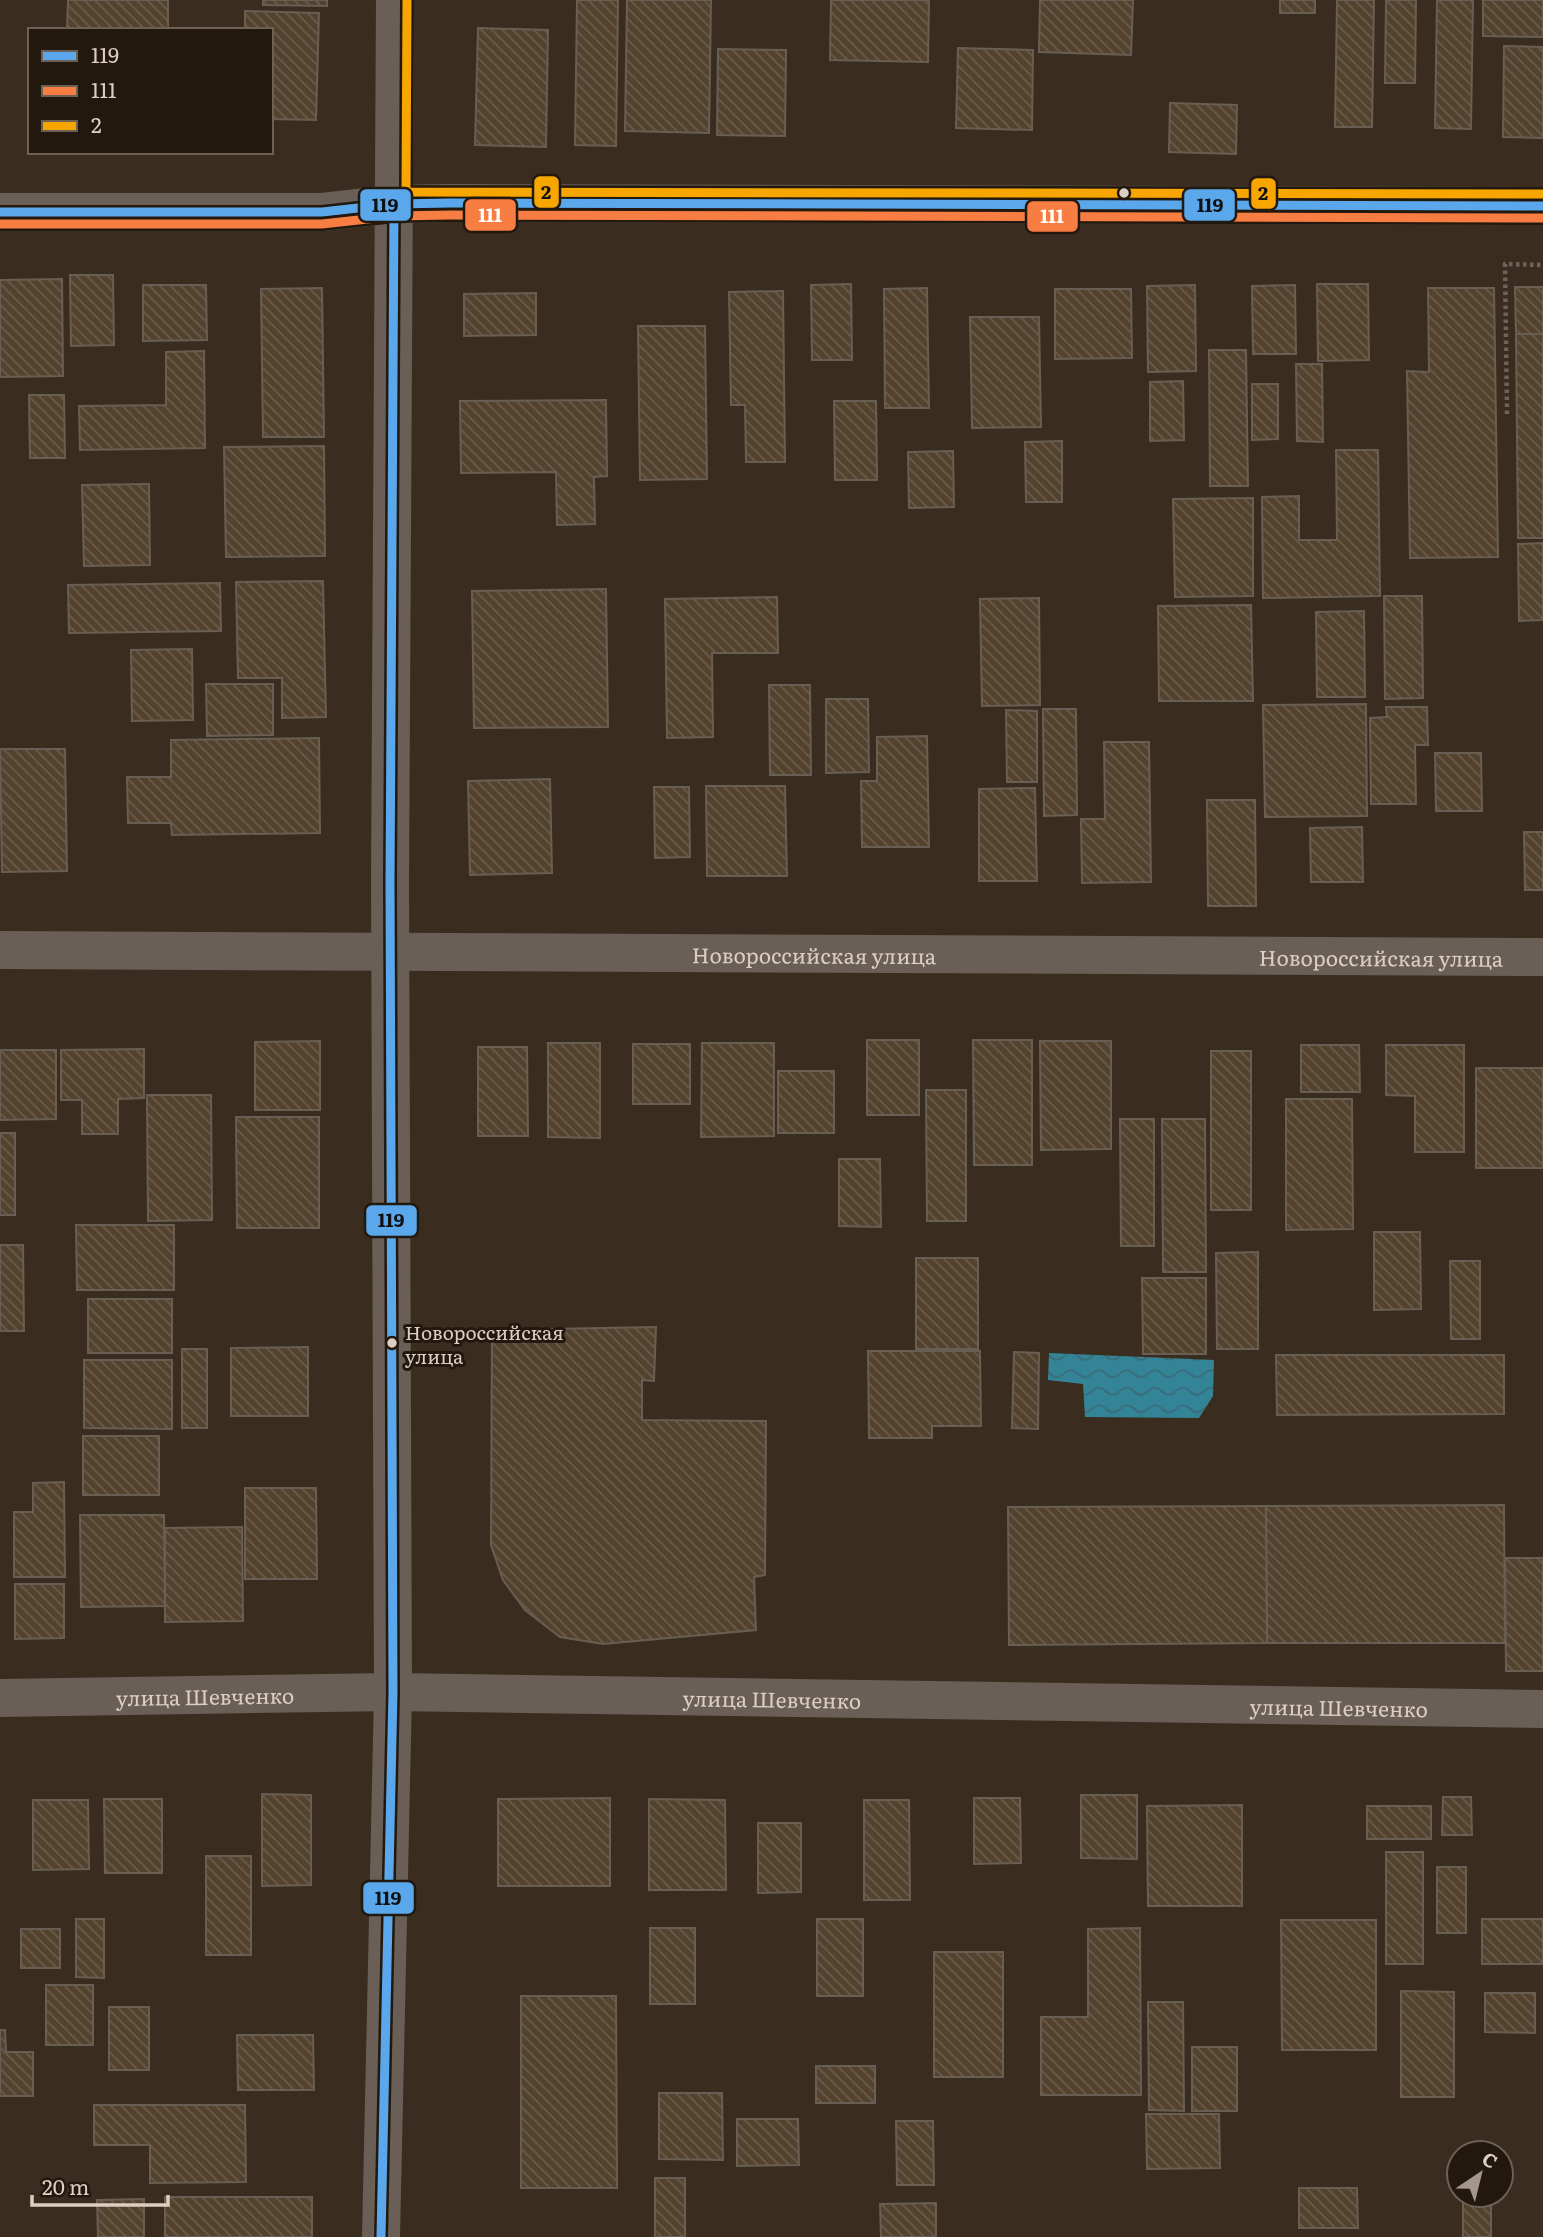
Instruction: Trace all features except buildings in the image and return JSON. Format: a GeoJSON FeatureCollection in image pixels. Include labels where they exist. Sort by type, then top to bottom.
{"type":"FeatureCollection","features":[{"type":"Feature","properties":{"kind":"street"},"geometry":{"type":"LineString","coordinates":[[381,2237],[393,1692],[390,951],[395,0]]}},
{"type":"Feature","properties":{"kind":"street"},"geometry":{"type":"LineString","coordinates":[[0,212],[322,212],[394,204],[1543,206]]}},
{"type":"Feature","properties":{"kind":"street","name":"Новороссийская улица"},"geometry":{"type":"LineString","coordinates":[[0,950],[1543,957]]}},
{"type":"Feature","properties":{"kind":"street","name":"улица Шевченко"},"geometry":{"type":"LineString","coordinates":[[0,1698],[393,1692],[1543,1709]]}},
{"type":"Feature","properties":{"kind":"path"},"geometry":{"type":"LineString","coordinates":[[1507,414],[1505,264],[1543,265]]}},
{"type":"Feature","properties":{"kind":"water"},"geometry":{"type":"Polygon","coordinates":[[[1049,1353],[1214,1360],[1213,1396],[1199,1418],[1085,1417],[1083,1384],[1048,1380],[1049,1353]]]}},
{"type":"Feature","properties":{"kind":"transit line","name":"2"},"geometry":{"type":"LineString","coordinates":[[407,0],[406,192],[1543,194]]}},
{"type":"Feature","properties":{"kind":"transit line","name":"119"},"geometry":{"type":"LineString","coordinates":[[0,212],[322,212],[394,204],[451,203],[1543,206]]}},
{"type":"Feature","properties":{"kind":"transit line","name":"119"},"geometry":{"type":"LineString","coordinates":[[381,2237],[393,1692],[390,883],[394,204]]}},
{"type":"Feature","properties":{"kind":"transit line","name":"111"},"geometry":{"type":"LineString","coordinates":[[0,224],[322,224],[395,216],[451,215],[1543,218]]}},
{"type":"Feature","properties":{"kind":"place","name":"Новороссийская улица"},"geometry":{"type":"Point","coordinates":[392,1343]}}]}
